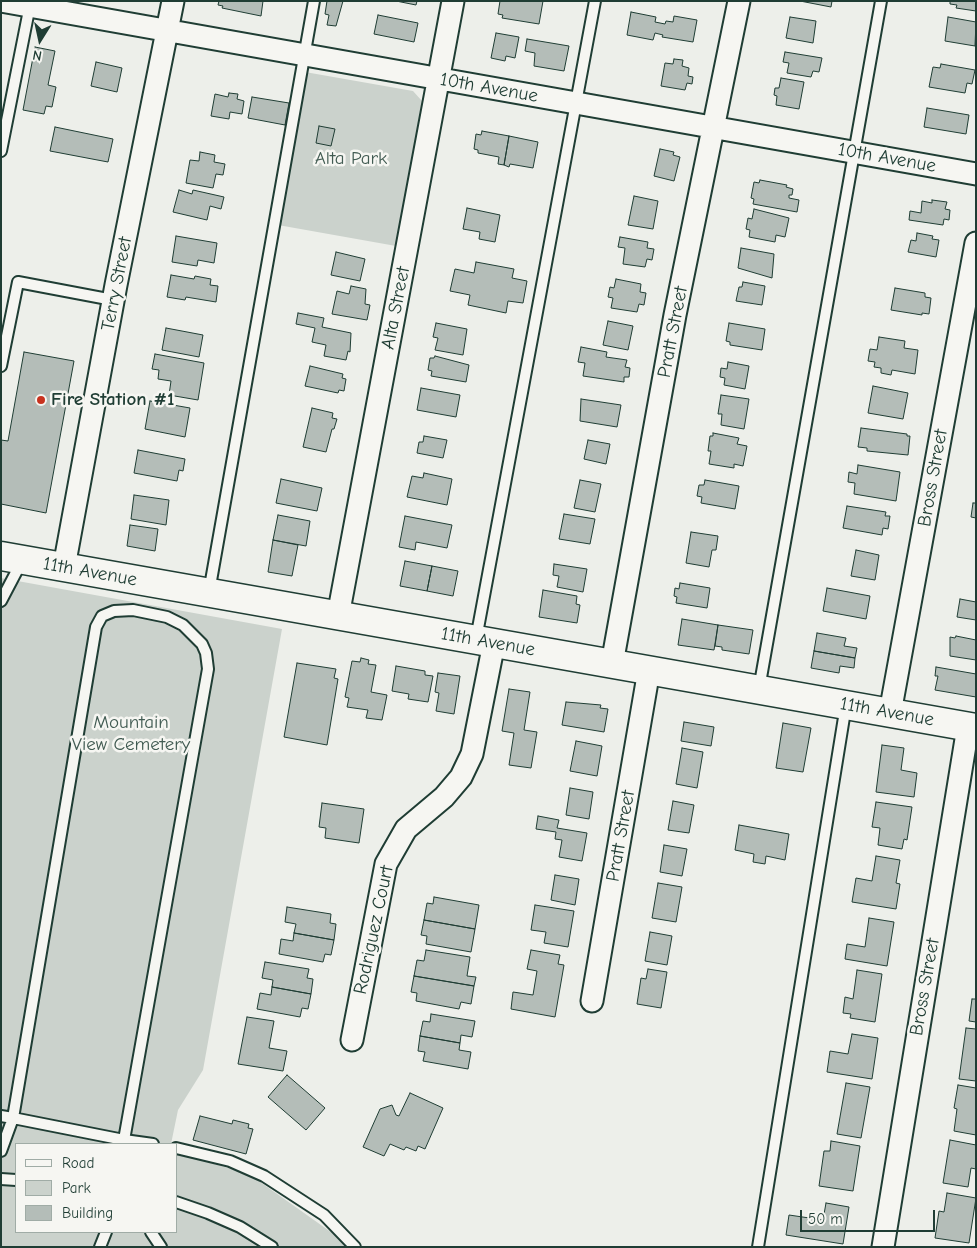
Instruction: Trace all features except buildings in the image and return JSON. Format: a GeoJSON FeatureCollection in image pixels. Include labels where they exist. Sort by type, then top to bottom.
{"type":"FeatureCollection","features":[{"type":"Feature","properties":{"kind":"street","name":"10th Avenue"},"geometry":{"type":"LineString","coordinates":[[1,1],[30,4],[167,31],[976,174]]}},
{"type":"Feature","properties":{"kind":"street","name":"Terry Street"},"geometry":{"type":"LineString","coordinates":[[64,567],[113,300],[172,1]]}},
{"type":"Feature","properties":{"kind":"street","name":"Alta Street"},"geometry":{"type":"LineString","coordinates":[[338,616],[453,1]]}},
{"type":"Feature","properties":{"kind":"street","name":"Pratt Street"},"geometry":{"type":"LineString","coordinates":[[612,664],[676,315],[739,1]]}},
{"type":"Feature","properties":{"kind":"street","name":"Bross Street"},"geometry":{"type":"LineString","coordinates":[[890,713],[976,243]]}},
{"type":"Feature","properties":{"kind":"street","name":"11th Avenue"},"geometry":{"type":"LineString","coordinates":[[12,558],[972,727]]}},
{"type":"Feature","properties":{"kind":"street","name":"Rodriguez Court"},"geometry":{"type":"LineString","coordinates":[[352,1040],[386,864],[406,830],[444,797],[461,777],[472,754],[485,641]]}},
{"type":"Feature","properties":{"kind":"street","name":"Pratt Street"},"geometry":{"type":"LineString","coordinates":[[592,1001],[649,670]]}},
{"type":"Feature","properties":{"kind":"street","name":"Bross Street"},"geometry":{"type":"LineString","coordinates":[[883,1247],[972,727]]}},
{"type":"Feature","properties":{"kind":"lane"},"geometry":{"type":"LineString","coordinates":[[209,593],[314,1]]}},
{"type":"Feature","properties":{"kind":"lane"},"geometry":{"type":"LineString","coordinates":[[485,641],[595,1]]}},
{"type":"Feature","properties":{"kind":"lane"},"geometry":{"type":"LineString","coordinates":[[759,690],[882,1]]}},
{"type":"Feature","properties":{"kind":"lane"},"geometry":{"type":"LineString","coordinates":[[1,151],[30,4]]}},
{"type":"Feature","properties":{"kind":"lane"},"geometry":{"type":"LineString","coordinates":[[1,366],[18,282],[113,300]]}},
{"type":"Feature","properties":{"kind":"lane"},"geometry":{"type":"LineString","coordinates":[[1,601],[12,558]]}},
{"type":"Feature","properties":{"kind":"lane"},"geometry":{"type":"LineString","coordinates":[[1,1151],[13,1118],[94,636],[99,621],[109,612],[123,610],[167,616],[188,629],[202,644],[206,653],[208,669],[124,1142]]}},
{"type":"Feature","properties":{"kind":"lane"},"geometry":{"type":"LineString","coordinates":[[758,1247],[846,705]]}},
{"type":"Feature","properties":{"kind":"lane"},"geometry":{"type":"LineString","coordinates":[[1,1116],[124,1142],[138,1143]]}},
{"type":"Feature","properties":{"kind":"lane"},"geometry":{"type":"LineString","coordinates":[[178,1149],[230,1162],[264,1176],[336,1225],[355,1247]]}},
{"type":"Feature","properties":{"kind":"lane"},"geometry":{"type":"LineString","coordinates":[[1,1179],[15,1180]]}},
{"type":"Feature","properties":{"kind":"lane"},"geometry":{"type":"LineString","coordinates":[[178,1203],[208,1212],[240,1227],[272,1247]]}},
{"type":"Feature","properties":{"kind":"lane"},"geometry":{"type":"LineString","coordinates":[[100,1247],[106,1233]]}},
{"type":"Feature","properties":{"kind":"lane"},"geometry":{"type":"LineString","coordinates":[[151,1233],[161,1247]]}},
{"type":"Feature","properties":{"kind":"green space","name":"Alta Park"},"geometry":{"type":"Polygon","coordinates":[[[305,72],[413,91],[422,101],[396,246],[278,225],[305,72]]]}},
{"type":"Feature","properties":{"kind":"green space","name":"Mountain View Cemetery"},"geometry":{"type":"Polygon","coordinates":[[[1,578],[282,629],[203,1070],[178,1110],[171,1143],[15,1143],[15,1233],[178,1233],[178,1154],[249,1174],[352,1247],[1,1247],[1,578]]]}},
{"type":"Feature","properties":{"kind":"place","name":"Fire Station #1"},"geometry":{"type":"Point","coordinates":[41,400]}}]}
